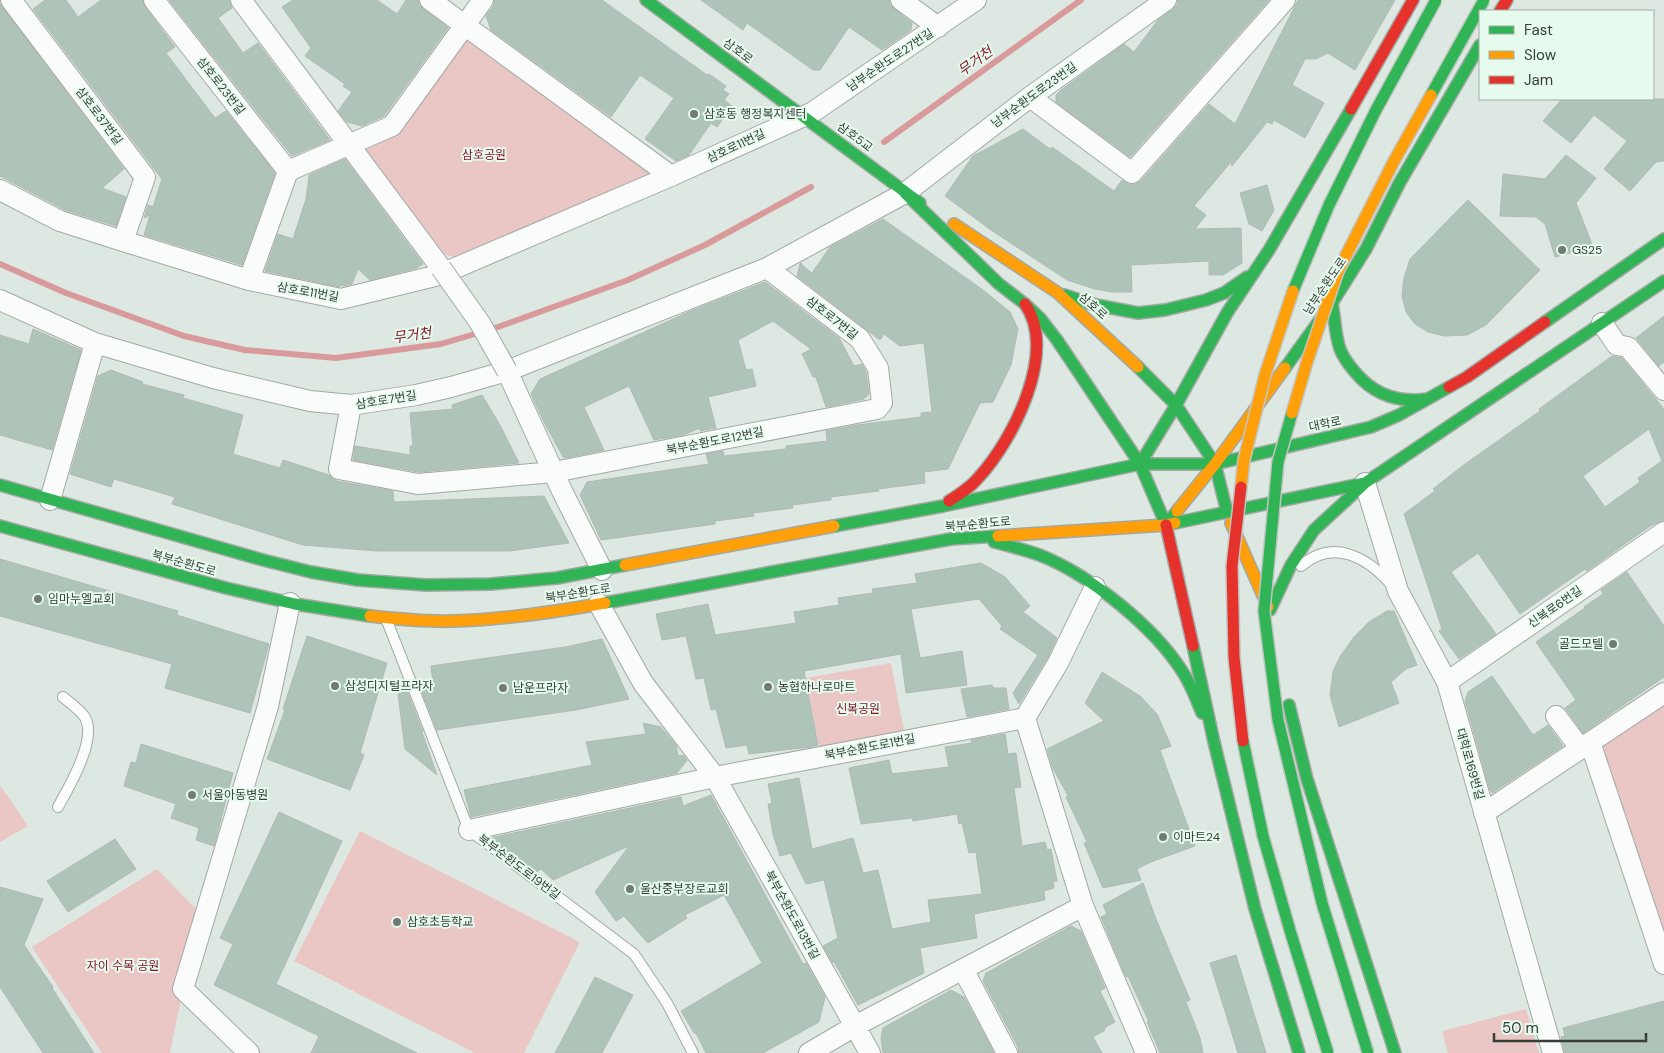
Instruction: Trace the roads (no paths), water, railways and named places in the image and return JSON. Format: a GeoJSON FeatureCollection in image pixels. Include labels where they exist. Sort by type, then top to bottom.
{"type":"FeatureCollection","features":[{"type":"Feature","properties":{"kind":"main road","name":"삼호로"},"geometry":{"type":"LineString","coordinates":[[646,0],[808,120]]}},
{"type":"Feature","properties":{"kind":"main road"},"geometry":{"type":"LineString","coordinates":[[1140,464],[1176,405],[1227,313],[1259,266],[1413,0]]}},
{"type":"Feature","properties":{"kind":"main road"},"geometry":{"type":"LineString","coordinates":[[1328,1053],[1290,934],[1263,836],[1243,746],[1234,657],[1232,566],[1244,460],[1265,375],[1291,296],[1329,205],[1376,110],[1436,0]]}},
{"type":"Feature","properties":{"kind":"main road"},"geometry":{"type":"LineString","coordinates":[[1368,1053],[1322,903],[1278,720],[1264,610],[1278,462],[1302,380],[1338,271],[1394,161],[1484,0]]}},
{"type":"Feature","properties":{"kind":"main road","name":"남부순환도로"},"geometry":{"type":"LineString","coordinates":[[1166,525],[1215,464],[1332,303],[1366,249],[1400,182],[1479,47]]}},
{"type":"Feature","properties":{"kind":"main road","name":"삼호5교"},"geometry":{"type":"LineString","coordinates":[[808,120],[880,173]]}},
{"type":"Feature","properties":{"kind":"main road","name":"삼호로"},"geometry":{"type":"LineString","coordinates":[[880,173],[905,193],[1058,293],[1126,355],[1176,405],[1215,464],[1227,512],[1270,610],[1283,666]]}},
{"type":"Feature","properties":{"kind":"main road"},"geometry":{"type":"LineString","coordinates":[[905,193],[999,284],[1040,318],[1057,340],[1140,464],[1166,525],[1214,742],[1255,909],[1299,1053]]}},
{"type":"Feature","properties":{"kind":"main road","name":"대학로"},"geometry":{"type":"LineString","coordinates":[[943,506],[1140,464],[1215,464],[1371,426],[1399,415],[1467,377],[1664,239]]}},
{"type":"Feature","properties":{"kind":"main road"},"geometry":{"type":"LineString","coordinates":[[1058,293],[1090,304],[1138,314],[1165,310],[1206,300],[1241,282],[1259,266]]}},
{"type":"Feature","properties":{"kind":"main road"},"geometry":{"type":"LineString","coordinates":[[1270,610],[1291,565],[1314,530],[1365,483],[1664,281]]}},
{"type":"Feature","properties":{"kind":"main road"},"geometry":{"type":"LineString","coordinates":[[1332,303],[1340,349],[1359,379],[1372,390],[1386,397],[1415,401],[1431,398]]}},
{"type":"Feature","properties":{"kind":"main road"},"geometry":{"type":"LineString","coordinates":[[943,506],[981,475],[997,455],[1013,428],[1025,401],[1033,377],[1036,337],[1033,318],[1025,304]]}},
{"type":"Feature","properties":{"kind":"main road"},"geometry":{"type":"LineString","coordinates":[[1166,525],[1365,483]]}},
{"type":"Feature","properties":{"kind":"main road","name":"북부순환도로"},"geometry":{"type":"LineString","coordinates":[[0,485],[247,556],[303,569],[381,583],[434,586],[492,585],[557,578],[943,506]]}},
{"type":"Feature","properties":{"kind":"main road","name":"북부순환도로"},"geometry":{"type":"LineString","coordinates":[[0,526],[237,592],[290,603],[385,618],[438,621],[497,618],[561,611],[951,539],[1166,525]]}},
{"type":"Feature","properties":{"kind":"main road"},"geometry":{"type":"LineString","coordinates":[[978,537],[1048,558],[1095,587],[1141,623],[1168,651],[1183,673],[1214,742]]}},
{"type":"Feature","properties":{"kind":"main road"},"geometry":{"type":"LineString","coordinates":[[1288,695],[1292,724],[1307,779],[1395,1053]]}},
{"type":"Feature","properties":{"kind":"street","name":"삼호로37번길"},"geometry":{"type":"LineString","coordinates":[[11,0],[145,177],[123,241]]}},
{"type":"Feature","properties":{"kind":"street","name":"삼호로23번길"},"geometry":{"type":"LineString","coordinates":[[154,0],[288,171]]}},
{"type":"Feature","properties":{"kind":"street"},"geometry":{"type":"LineString","coordinates":[[241,0],[441,268],[480,324],[507,371],[563,494],[602,570]]}},
{"type":"Feature","properties":{"kind":"street"},"geometry":{"type":"LineString","coordinates":[[430,0],[671,176]]}},
{"type":"Feature","properties":{"kind":"street"},"geometry":{"type":"LineString","coordinates":[[249,280],[288,171],[392,126],[483,0]]}},
{"type":"Feature","properties":{"kind":"street"},"geometry":{"type":"LineString","coordinates":[[901,0],[938,27]]}},
{"type":"Feature","properties":{"kind":"street","name":"남부순환도로27번길"},"geometry":{"type":"LineString","coordinates":[[808,120],[813,112],[976,0]]}},
{"type":"Feature","properties":{"kind":"street","name":"남부순환도로23번길"},"geometry":{"type":"LineString","coordinates":[[905,193],[1030,97],[1166,0]]}},
{"type":"Feature","properties":{"kind":"street"},"geometry":{"type":"LineString","coordinates":[[1030,97],[1132,173],[1286,0]]}},
{"type":"Feature","properties":{"kind":"street","name":"삼호로11번길"},"geometry":{"type":"LineString","coordinates":[[0,190],[60,221],[249,280],[341,300],[439,275],[808,120]]}},
{"type":"Feature","properties":{"kind":"street","name":"삼호로7번길"},"geometry":{"type":"LineString","coordinates":[[0,300],[95,343],[213,378],[310,401],[351,406],[416,395],[507,371],[767,268],[905,193]]}},
{"type":"Feature","properties":{"kind":"street","name":"삼호로7번길"},"geometry":{"type":"LineString","coordinates":[[767,268],[860,339],[878,368],[882,403],[877,409]]}},
{"type":"Feature","properties":{"kind":"street"},"geometry":{"type":"LineString","coordinates":[[1602,323],[1617,345],[1628,347],[1664,390]]}},
{"type":"Feature","properties":{"kind":"street"},"geometry":{"type":"LineString","coordinates":[[50,500],[95,343]]}},
{"type":"Feature","properties":{"kind":"street","name":"북부순환도로12번길"},"geometry":{"type":"LineString","coordinates":[[351,406],[339,470],[418,484],[554,472],[877,409]]}},
{"type":"Feature","properties":{"kind":"street","name":"대학로169번길"},"geometry":{"type":"LineString","coordinates":[[1365,483],[1398,591],[1447,682],[1553,1053]]}},
{"type":"Feature","properties":{"kind":"street","name":"신복로6번길"},"geometry":{"type":"LineString","coordinates":[[1447,682],[1664,532]]}},
{"type":"Feature","properties":{"kind":"street"},"geometry":{"type":"LineString","coordinates":[[1095,587],[1058,664],[1025,718],[1083,906],[1146,1053]]}},
{"type":"Feature","properties":{"kind":"street"},"geometry":{"type":"LineString","coordinates":[[248,1053],[184,989],[268,706],[290,603]]}},
{"type":"Feature","properties":{"kind":"street","name":"북부순환도로13번길"},"geometry":{"type":"LineString","coordinates":[[599,604],[643,683],[715,777],[870,1053]]}},
{"type":"Feature","properties":{"kind":"street"},"geometry":{"type":"LineString","coordinates":[[1484,813],[1664,693]]}},
{"type":"Feature","properties":{"kind":"street"},"geometry":{"type":"LineString","coordinates":[[1556,716],[1585,745],[1664,964]]}},
{"type":"Feature","properties":{"kind":"street","name":"북부순환도로1번길"},"geometry":{"type":"LineString","coordinates":[[715,777],[1025,718]]}},
{"type":"Feature","properties":{"kind":"street"},"geometry":{"type":"LineString","coordinates":[[469,830],[715,777]]}},
{"type":"Feature","properties":{"kind":"street"},"geometry":{"type":"LineString","coordinates":[[808,1053],[855,1026],[1083,906]]}},
{"type":"Feature","properties":{"kind":"street"},"geometry":{"type":"LineString","coordinates":[[963,969],[1007,1053]]}},
{"type":"Feature","properties":{"kind":"lane"},"geometry":{"type":"LineString","coordinates":[[1270,610],[1295,572],[1321,554],[1334,551],[1364,561],[1378,570],[1398,591]]}},
{"type":"Feature","properties":{"kind":"lane","name":"북부순환도로19번길"},"geometry":{"type":"LineString","coordinates":[[385,618],[469,830],[634,954],[667,1003],[693,1053]]}},
{"type":"Feature","properties":{"kind":"lane"},"geometry":{"type":"LineString","coordinates":[[58,807],[79,766],[89,737],[85,717],[63,697]]}},
{"type":"Feature","properties":{"kind":"waterway","name":"무거천"},"geometry":{"type":"LineString","coordinates":[[884,142],[1081,0]]}},
{"type":"Feature","properties":{"kind":"waterway","name":"무거천"},"geometry":{"type":"LineString","coordinates":[[0,264],[66,293],[184,336],[245,350],[336,358],[441,344],[498,327],[628,280],[705,245],[811,187]]}},
{"type":"Feature","properties":{"kind":"place","name":"삼호동 행정복지센터"},"geometry":{"type":"Point","coordinates":[694,114]}},
{"type":"Feature","properties":{"kind":"place","name":"GS25"},"geometry":{"type":"Point","coordinates":[1562,250]}},
{"type":"Feature","properties":{"kind":"place","name":"임마누엘교회"},"geometry":{"type":"Point","coordinates":[38,599]}},
{"type":"Feature","properties":{"kind":"place","name":"골드모텔"},"geometry":{"type":"Point","coordinates":[1613,644]}},
{"type":"Feature","properties":{"kind":"place","name":"삼성디지털프라자"},"geometry":{"type":"Point","coordinates":[335,686]}},
{"type":"Feature","properties":{"kind":"place","name":"농협하나로마트"},"geometry":{"type":"Point","coordinates":[768,687]}},
{"type":"Feature","properties":{"kind":"place","name":"남운프라자"},"geometry":{"type":"Point","coordinates":[503,688]}},
{"type":"Feature","properties":{"kind":"place","name":"서울아동병원"},"geometry":{"type":"Point","coordinates":[192,795]}},
{"type":"Feature","properties":{"kind":"place","name":"이마트24"},"geometry":{"type":"Point","coordinates":[1163,837]}},
{"type":"Feature","properties":{"kind":"place","name":"울산중부장로교회"},"geometry":{"type":"Point","coordinates":[630,889]}},
{"type":"Feature","properties":{"kind":"place","name":"삼호초등학교"},"geometry":{"type":"Point","coordinates":[397,922]}},
{"type":"Feature","properties":{"kind":"park label","name":"삼호공원"},"geometry":{"type":"Point","coordinates":[484,155]}},
{"type":"Feature","properties":{"kind":"park label","name":"신복공원"},"geometry":{"type":"Point","coordinates":[858,709]}},
{"type":"Feature","properties":{"kind":"park label","name":"자이 수목 공원"},"geometry":{"type":"Point","coordinates":[123,966]}}]}
